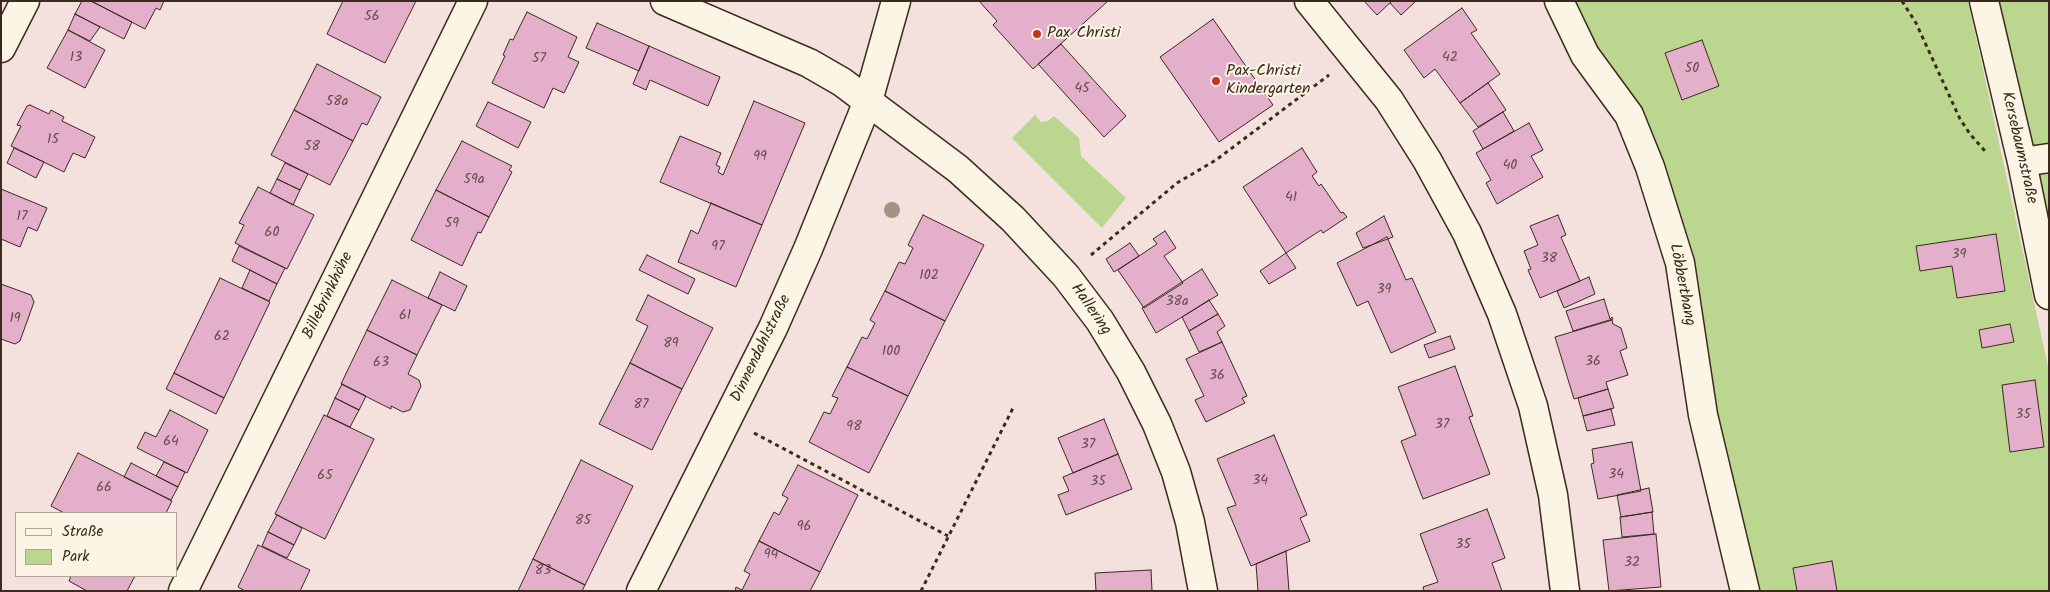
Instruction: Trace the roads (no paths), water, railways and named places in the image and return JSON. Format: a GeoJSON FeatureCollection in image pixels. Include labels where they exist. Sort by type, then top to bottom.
{"type":"FeatureCollection","features":[{"type":"Feature","properties":{"kind":"street"},"geometry":{"type":"LineString","coordinates":[[1,48],[25,1]]}},
{"type":"Feature","properties":{"kind":"street","name":"Billebrinkhöhe"},"geometry":{"type":"LineString","coordinates":[[183,591],[473,1]]}},
{"type":"Feature","properties":{"kind":"street"},"geometry":{"type":"LineString","coordinates":[[665,1],[809,63],[842,82],[868,101]]}},
{"type":"Feature","properties":{"kind":"street","name":"Dinnendahlstraße"},"geometry":{"type":"LineString","coordinates":[[641,591],[728,419],[808,249],[868,101],[896,1]]}},
{"type":"Feature","properties":{"kind":"street"},"geometry":{"type":"LineString","coordinates":[[1309,1],[1355,55],[1389,100],[1427,160],[1467,234],[1502,314],[1533,406],[1553,495],[1565,591]]}},
{"type":"Feature","properties":{"kind":"street","name":"Löbberthang"},"geometry":{"type":"LineString","coordinates":[[1559,1],[1585,55],[1629,115],[1650,167],[1680,263],[1703,415],[1745,591]]}},
{"type":"Feature","properties":{"kind":"street","name":"Kersebaumstraße"},"geometry":{"type":"LineString","coordinates":[[1984,1],[2022,162],[2049,295]]}},
{"type":"Feature","properties":{"kind":"street","name":"Hallering"},"geometry":{"type":"LineString","coordinates":[[868,101],[958,169],[1013,219],[1066,276],[1100,321],[1131,372],[1157,424],[1176,472],[1190,522],[1203,591]]}},
{"type":"Feature","properties":{"kind":"street"},"geometry":{"type":"LineString","coordinates":[[2022,162],[2049,158]]}},
{"type":"Feature","properties":{"kind":"place","name":"Pax Christi"},"geometry":{"type":"Point","coordinates":[1037,34]}},
{"type":"Feature","properties":{"kind":"place","name":"Pax-Christi Kindergarten"},"geometry":{"type":"Point","coordinates":[1216,81]}}]}
